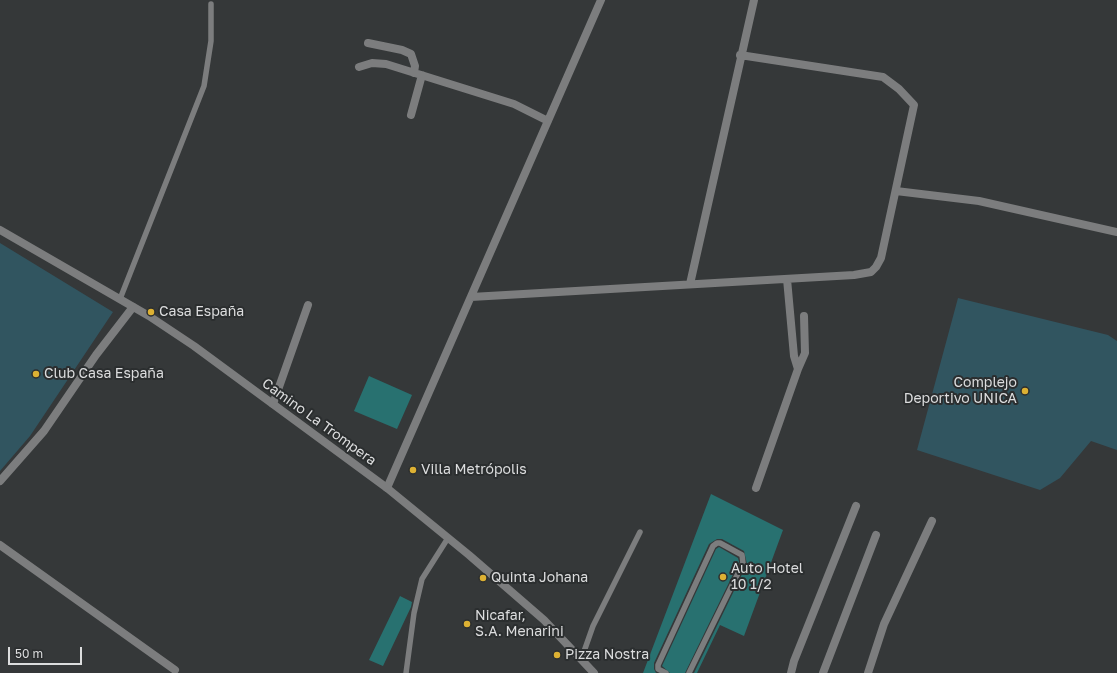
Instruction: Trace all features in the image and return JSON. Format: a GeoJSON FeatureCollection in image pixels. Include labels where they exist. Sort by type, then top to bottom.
{"type":"FeatureCollection","features":[{"type":"Feature","properties":{"kind":"street"},"geometry":{"type":"LineString","coordinates":[[387,488],[601,0]]}},
{"type":"Feature","properties":{"kind":"street"},"geometry":{"type":"LineString","coordinates":[[690,284],[740,55],[754,0]]}},
{"type":"Feature","properties":{"kind":"street"},"geometry":{"type":"LineString","coordinates":[[368,43],[402,50],[411,54],[418,74],[411,115]]}},
{"type":"Feature","properties":{"kind":"street"},"geometry":{"type":"LineString","coordinates":[[471,297],[859,275],[871,272],[881,258],[914,106],[900,88],[883,78],[740,55]]}},
{"type":"Feature","properties":{"kind":"street"},"geometry":{"type":"LineString","coordinates":[[359,67],[372,63],[386,64],[514,104],[548,121]]}},
{"type":"Feature","properties":{"kind":"street"},"geometry":{"type":"LineString","coordinates":[[896,191],[979,201],[1117,232]]}},
{"type":"Feature","properties":{"kind":"street","name":"Camino La Trompera"},"geometry":{"type":"LineString","coordinates":[[0,230],[120,299],[194,346],[387,488],[544,620],[594,673]]}},
{"type":"Feature","properties":{"kind":"street"},"geometry":{"type":"LineString","coordinates":[[787,279],[794,356],[798,369]]}},
{"type":"Feature","properties":{"kind":"street"},"geometry":{"type":"LineString","coordinates":[[273,404],[308,305]]}},
{"type":"Feature","properties":{"kind":"street"},"geometry":{"type":"LineString","coordinates":[[0,481],[44,431],[96,355],[133,307]]}},
{"type":"Feature","properties":{"kind":"street"},"geometry":{"type":"LineString","coordinates":[[756,488],[805,353],[804,316]]}},
{"type":"Feature","properties":{"kind":"street"},"geometry":{"type":"LineString","coordinates":[[791,673],[794,661],[856,506]]}},
{"type":"Feature","properties":{"kind":"street"},"geometry":{"type":"LineString","coordinates":[[868,673],[884,624],[932,521]]}},
{"type":"Feature","properties":{"kind":"street"},"geometry":{"type":"LineString","coordinates":[[823,673],[876,535]]}},
{"type":"Feature","properties":{"kind":"street"},"geometry":{"type":"LineString","coordinates":[[0,545],[175,670]]}},
{"type":"Feature","properties":{"kind":"lane"},"geometry":{"type":"LineString","coordinates":[[120,299],[204,86],[211,41],[211,4]]}},
{"type":"Feature","properties":{"kind":"lane"},"geometry":{"type":"LineString","coordinates":[[581,660],[593,626],[640,532]]}},
{"type":"Feature","properties":{"kind":"lane"},"geometry":{"type":"LineString","coordinates":[[406,673],[414,613],[422,579],[448,538]]}},
{"type":"Feature","properties":{"kind":"lane"},"geometry":{"type":"LineString","coordinates":[[666,673],[658,669],[658,665],[713,546],[716,543],[720,543],[742,555],[743,563],[689,673]]}},
{"type":"Feature","properties":{"kind":"shaded area","name":"Club Casa España"},"geometry":{"type":"Polygon","coordinates":[[[0,243],[113,312],[30,436],[0,471],[0,243]]]}},
{"type":"Feature","properties":{"kind":"shaded area","name":"Complejo Deportivo UNICA"},"geometry":{"type":"Polygon","coordinates":[[[958,298],[1108,335],[1117,341],[1117,450],[1091,441],[1060,478],[1040,490],[917,450],[958,298]]]}},
{"type":"Feature","properties":{"kind":"building"},"geometry":{"type":"Polygon","coordinates":[[[369,376],[412,395],[397,429],[354,411],[369,376]]]}},
{"type":"Feature","properties":{"kind":"building"},"geometry":{"type":"Polygon","coordinates":[[[711,494],[783,530],[744,636],[720,625],[697,673],[694,673],[747,564],[744,551],[722,539],[717,539],[709,544],[654,663],[656,673],[643,673],[711,494]]]}},
{"type":"Feature","properties":{"kind":"building"},"geometry":{"type":"Polygon","coordinates":[[[719,547],[738,558],[739,562],[685,673],[670,673],[662,666],[716,549],[719,547]]]}},
{"type":"Feature","properties":{"kind":"building"},"geometry":{"type":"Polygon","coordinates":[[[400,596],[412,602],[411,607],[383,666],[369,660],[400,596]]]}},
{"type":"Feature","properties":{"kind":"place","name":"Casa España"},"geometry":{"type":"Point","coordinates":[151,312]}},
{"type":"Feature","properties":{"kind":"place","name":"Club Casa España"},"geometry":{"type":"Point","coordinates":[36,374]}},
{"type":"Feature","properties":{"kind":"place","name":"Complejo Deportivo UNICA"},"geometry":{"type":"Point","coordinates":[1025,391]}},
{"type":"Feature","properties":{"kind":"place","name":"Villa Metrópolis"},"geometry":{"type":"Point","coordinates":[413,470]}},
{"type":"Feature","properties":{"kind":"place","name":"Auto Hotel 10 1/2"},"geometry":{"type":"Point","coordinates":[723,577]}},
{"type":"Feature","properties":{"kind":"place","name":"Quinta Johana"},"geometry":{"type":"Point","coordinates":[483,578]}},
{"type":"Feature","properties":{"kind":"place","name":"Nicafar, S.A. Menarini"},"geometry":{"type":"Point","coordinates":[467,624]}},
{"type":"Feature","properties":{"kind":"place","name":"Pizza Nostra"},"geometry":{"type":"Point","coordinates":[557,655]}}]}
